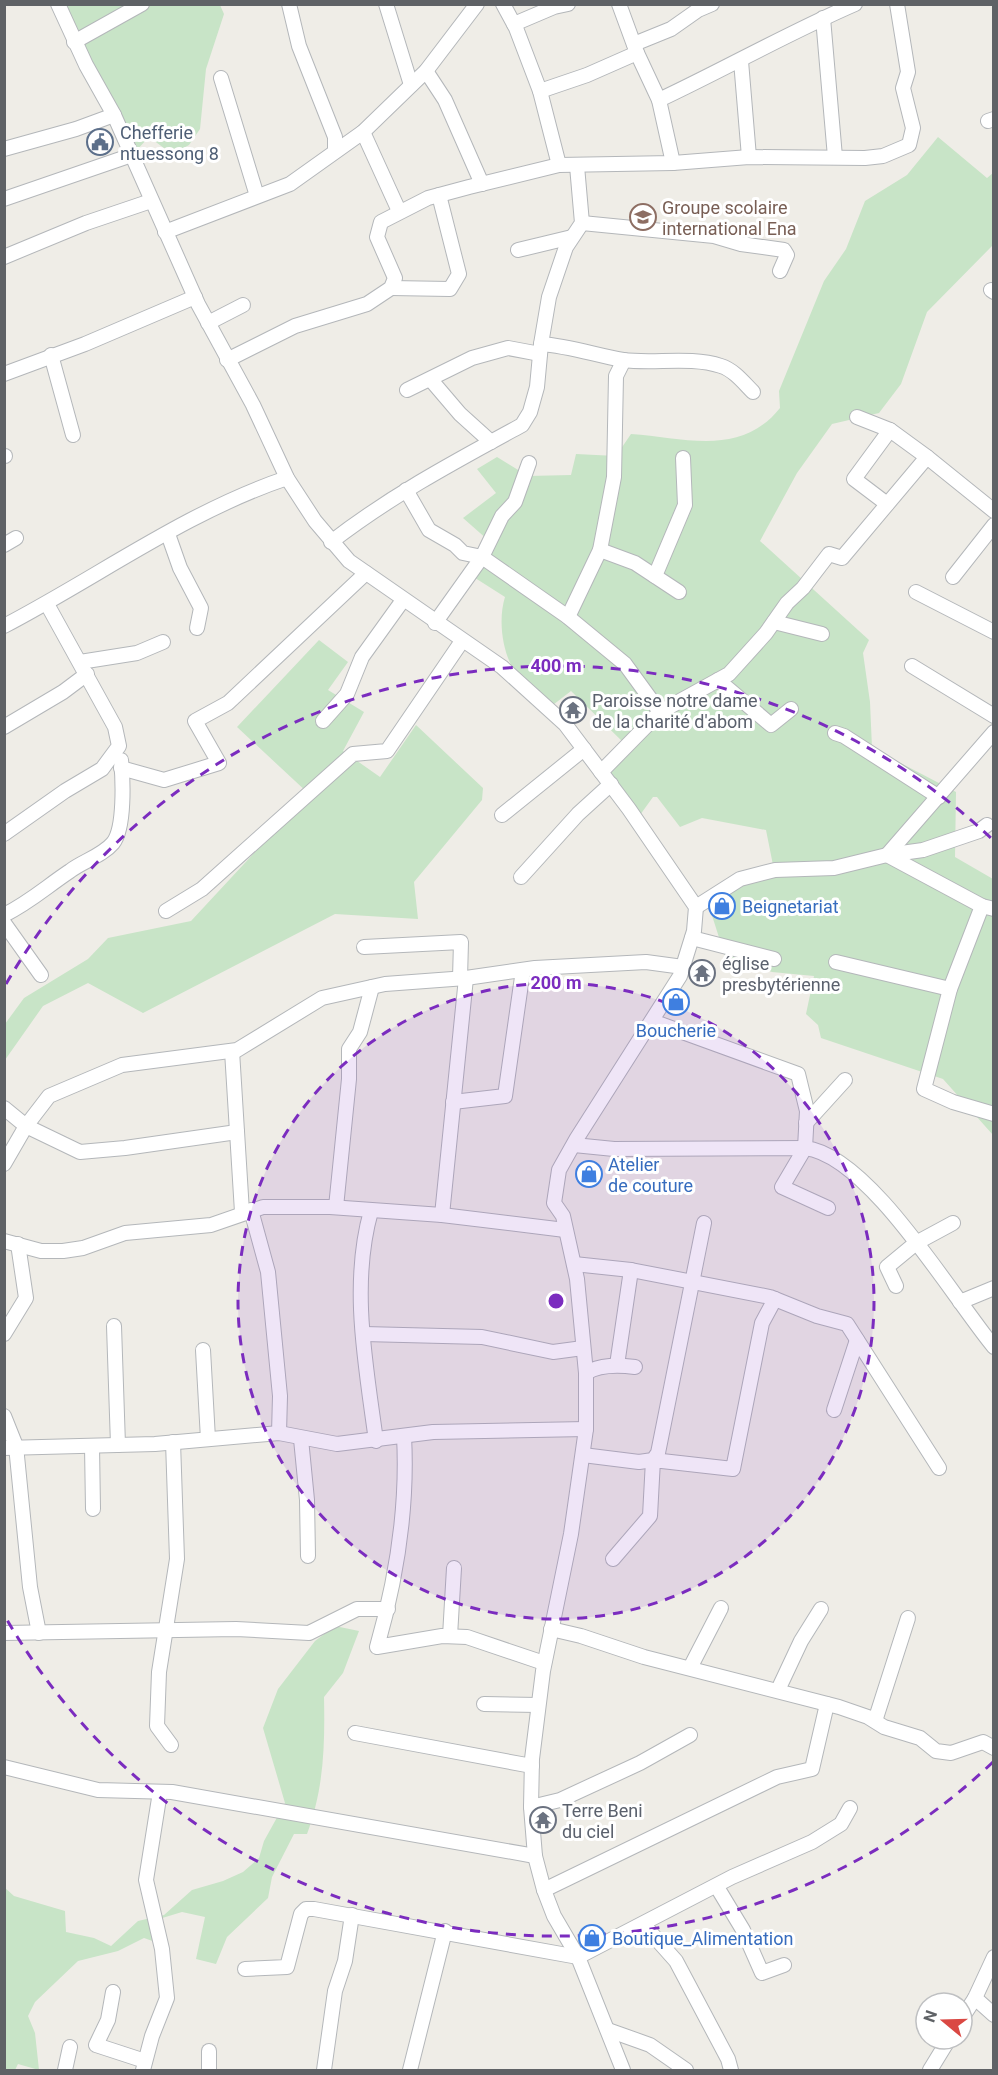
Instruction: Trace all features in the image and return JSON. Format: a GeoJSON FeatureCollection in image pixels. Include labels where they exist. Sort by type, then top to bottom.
{"type":"FeatureCollection","features":[{"type":"Feature","properties":{"kind":"street"},"geometry":{"type":"LineString","coordinates":[[58,4],[74,42],[114,115],[208,323],[287,478],[331,542],[349,561],[524,685],[565,724],[611,784],[696,908],[692,938],[683,967],[560,1170],[554,1203],[563,1216],[574,1264],[586,1373],[586,1429],[571,1534],[544,1663],[532,1766],[531,1807],[535,1856],[544,1890],[554,1916],[578,1957],[623,2070]]}},
{"type":"Feature","properties":{"kind":"street"},"geometry":{"type":"LineString","coordinates":[[74,42],[142,4]]}},
{"type":"Feature","properties":{"kind":"street"},"geometry":{"type":"LineString","coordinates":[[289,4],[299,46],[335,137],[335,150]]}},
{"type":"Feature","properties":{"kind":"street"},"geometry":{"type":"LineString","coordinates":[[386,4],[411,85]]}},
{"type":"Feature","properties":{"kind":"street"},"geometry":{"type":"LineString","coordinates":[[165,232],[290,184],[363,132],[426,71],[477,4]]}},
{"type":"Feature","properties":{"kind":"street"},"geometry":{"type":"LineString","coordinates":[[503,4],[514,24],[540,91],[559,165]]}},
{"type":"Feature","properties":{"kind":"street"},"geometry":{"type":"LineString","coordinates":[[514,24],[554,7],[568,4]]}},
{"type":"Feature","properties":{"kind":"street"},"geometry":{"type":"LineString","coordinates":[[619,4],[635,49],[659,100],[673,163]]}},
{"type":"Feature","properties":{"kind":"street"},"geometry":{"type":"LineString","coordinates":[[540,91],[635,49],[671,28],[697,7],[712,4]]}},
{"type":"Feature","properties":{"kind":"street"},"geometry":{"type":"LineString","coordinates":[[659,100],[741,62],[805,26],[855,4]]}},
{"type":"Feature","properties":{"kind":"street"},"geometry":{"type":"LineString","coordinates":[[227,360],[295,326],[367,304],[391,288],[395,278],[377,237],[377,229],[381,222],[399,211],[439,195],[559,165],[673,163],[749,157],[883,156],[909,145],[913,128],[903,88],[908,72],[897,4]]}},
{"type":"Feature","properties":{"kind":"street"},"geometry":{"type":"LineString","coordinates":[[823,18],[835,158]]}},
{"type":"Feature","properties":{"kind":"street"},"geometry":{"type":"LineString","coordinates":[[741,62],[749,157]]}},
{"type":"Feature","properties":{"kind":"street"},"geometry":{"type":"LineString","coordinates":[[426,71],[445,100],[482,184]]}},
{"type":"Feature","properties":{"kind":"street"},"geometry":{"type":"LineString","coordinates":[[221,78],[257,196]]}},
{"type":"Feature","properties":{"kind":"street"},"geometry":{"type":"LineString","coordinates":[[4,148],[76,129],[114,115]]}},
{"type":"Feature","properties":{"kind":"street"},"geometry":{"type":"LineString","coordinates":[[363,132],[399,211]]}},
{"type":"Feature","properties":{"kind":"street"},"geometry":{"type":"LineString","coordinates":[[4,199],[132,155]]}},
{"type":"Feature","properties":{"kind":"street"},"geometry":{"type":"LineString","coordinates":[[331,542],[372,510],[453,461],[473,454],[522,425],[530,412],[537,387],[540,349],[549,297],[566,247],[582,222],[577,166]]}},
{"type":"Feature","properties":{"kind":"street"},"geometry":{"type":"LineString","coordinates":[[391,288],[450,289],[459,274],[439,195]]}},
{"type":"Feature","properties":{"kind":"street"},"geometry":{"type":"LineString","coordinates":[[4,257],[86,223],[151,201]]}},
{"type":"Feature","properties":{"kind":"street"},"geometry":{"type":"LineString","coordinates":[[582,222],[714,236],[741,244],[784,250],[787,255],[780,271]]}},
{"type":"Feature","properties":{"kind":"street"},"geometry":{"type":"LineString","coordinates":[[518,250],[572,237]]}},
{"type":"Feature","properties":{"kind":"street"},"geometry":{"type":"LineString","coordinates":[[4,374],[85,344],[195,297]]}},
{"type":"Feature","properties":{"kind":"street"},"geometry":{"type":"LineString","coordinates":[[208,323],[243,305]]}},
{"type":"Feature","properties":{"kind":"street"},"geometry":{"type":"LineString","coordinates":[[407,390],[472,358],[508,348],[540,349],[564,345],[624,360],[704,362],[723,366],[753,392]]}},
{"type":"Feature","properties":{"kind":"street"},"geometry":{"type":"LineString","coordinates":[[51,355],[73,435]]}},
{"type":"Feature","properties":{"kind":"street"},"geometry":{"type":"LineString","coordinates":[[568,617],[600,550],[614,477],[616,376],[624,360]]}},
{"type":"Feature","properties":{"kind":"street"},"geometry":{"type":"LineString","coordinates":[[431,380],[460,414],[491,442]]}},
{"type":"Feature","properties":{"kind":"street"},"geometry":{"type":"LineString","coordinates":[[857,417],[890,430],[993,511]]}},
{"type":"Feature","properties":{"kind":"street"},"geometry":{"type":"LineString","coordinates":[[887,504],[854,479],[890,430]]}},
{"type":"Feature","properties":{"kind":"street"},"geometry":{"type":"LineString","coordinates":[[601,771],[660,712],[729,674],[829,554],[842,558],[927,457]]}},
{"type":"Feature","properties":{"kind":"street"},"geometry":{"type":"LineString","coordinates":[[654,576],[685,505],[683,458]]}},
{"type":"Feature","properties":{"kind":"street"},"geometry":{"type":"LineString","coordinates":[[435,623],[482,557],[502,516],[515,502],[529,463]]}},
{"type":"Feature","properties":{"kind":"street"},"geometry":{"type":"LineString","coordinates":[[4,626],[83,580],[233,499],[287,478]]}},
{"type":"Feature","properties":{"kind":"street"},"geometry":{"type":"LineString","coordinates":[[406,490],[429,530],[456,545],[463,554],[482,557],[568,617],[625,664],[660,712]]}},
{"type":"Feature","properties":{"kind":"street"},"geometry":{"type":"LineString","coordinates":[[953,577],[993,525]]}},
{"type":"Feature","properties":{"kind":"street"},"geometry":{"type":"LineString","coordinates":[[168,534],[180,568],[201,608],[197,628]]}},
{"type":"Feature","properties":{"kind":"street"},"geometry":{"type":"LineString","coordinates":[[600,550],[635,563],[679,592]]}},
{"type":"Feature","properties":{"kind":"street"},"geometry":{"type":"LineString","coordinates":[[121,768],[164,780],[219,763],[195,721],[228,703],[366,573]]}},
{"type":"Feature","properties":{"kind":"street"},"geometry":{"type":"LineString","coordinates":[[916,592],[993,632]]}},
{"type":"Feature","properties":{"kind":"street"},"geometry":{"type":"LineString","coordinates":[[323,721],[347,694],[362,657],[403,600]]}},
{"type":"Feature","properties":{"kind":"street"},"geometry":{"type":"LineString","coordinates":[[4,915],[32,901],[70,870],[102,852],[114,842],[120,817],[121,768],[115,727],[47,603]]}},
{"type":"Feature","properties":{"kind":"street"},"geometry":{"type":"LineString","coordinates":[[774,622],[822,634]]}},
{"type":"Feature","properties":{"kind":"street"},"geometry":{"type":"LineString","coordinates":[[166,911],[202,889],[353,754],[387,751],[462,641]]}},
{"type":"Feature","properties":{"kind":"street"},"geometry":{"type":"LineString","coordinates":[[4,728],[63,692],[83,668],[137,653],[163,642]]}},
{"type":"Feature","properties":{"kind":"street"},"geometry":{"type":"LineString","coordinates":[[912,666],[993,716]]}},
{"type":"Feature","properties":{"kind":"street"},"geometry":{"type":"LineString","coordinates":[[718,680],[771,725],[791,709]]}},
{"type":"Feature","properties":{"kind":"street"},"geometry":{"type":"LineString","coordinates":[[887,855],[993,732]]}},
{"type":"Feature","properties":{"kind":"street"},"geometry":{"type":"LineString","coordinates":[[835,734],[844,736],[939,797]]}},
{"type":"Feature","properties":{"kind":"street"},"geometry":{"type":"LineString","coordinates":[[4,834],[65,790],[102,769],[119,746]]}},
{"type":"Feature","properties":{"kind":"street"},"geometry":{"type":"LineString","coordinates":[[502,814],[584,749]]}},
{"type":"Feature","properties":{"kind":"street"},"geometry":{"type":"LineString","coordinates":[[521,877],[578,814],[611,784]]}},
{"type":"Feature","properties":{"kind":"street"},"geometry":{"type":"LineString","coordinates":[[696,908],[740,879],[775,870],[834,868],[887,855],[923,850],[978,831],[987,825]]}},
{"type":"Feature","properties":{"kind":"street"},"geometry":{"type":"LineString","coordinates":[[887,855],[988,907],[950,989],[924,1089],[993,1114]]}},
{"type":"Feature","properties":{"kind":"street"},"geometry":{"type":"LineString","coordinates":[[4,923],[41,975]]}},
{"type":"Feature","properties":{"kind":"street"},"geometry":{"type":"LineString","coordinates":[[692,938],[774,959]]}},
{"type":"Feature","properties":{"kind":"street"},"geometry":{"type":"LineString","coordinates":[[364,947],[461,942],[463,978],[442,1215]]}},
{"type":"Feature","properties":{"kind":"street"},"geometry":{"type":"LineString","coordinates":[[4,1164],[26,1126],[49,1096],[122,1065],[232,1051],[322,998],[372,987],[522,970],[646,962],[683,967]]}},
{"type":"Feature","properties":{"kind":"street"},"geometry":{"type":"LineString","coordinates":[[836,962],[950,989]]}},
{"type":"Feature","properties":{"kind":"street"},"geometry":{"type":"LineString","coordinates":[[453,1102],[505,1096],[522,970]]}},
{"type":"Feature","properties":{"kind":"street"},"geometry":{"type":"LineString","coordinates":[[336,1207],[349,1079],[349,1049],[360,1032],[372,987]]}},
{"type":"Feature","properties":{"kind":"street"},"geometry":{"type":"LineString","coordinates":[[652,1021],[798,1074],[807,1111],[805,1148],[782,1186],[828,1208]]}},
{"type":"Feature","properties":{"kind":"street"},"geometry":{"type":"LineString","coordinates":[[232,1051],[237,1132],[247,1211],[268,1272],[280,1396],[279,1433]]}},
{"type":"Feature","properties":{"kind":"street"},"geometry":{"type":"LineString","coordinates":[[806,1124],[845,1080]]}},
{"type":"Feature","properties":{"kind":"street"},"geometry":{"type":"LineString","coordinates":[[4,1108],[26,1126],[80,1152],[237,1132]]}},
{"type":"Feature","properties":{"kind":"street"},"geometry":{"type":"LineString","coordinates":[[574,1145],[614,1149],[816,1149],[839,1162],[902,1221],[993,1347]]}},
{"type":"Feature","properties":{"kind":"street"},"geometry":{"type":"LineString","coordinates":[[11,1243],[41,1251],[63,1251],[83,1248],[135,1231],[211,1225],[263,1207],[336,1207],[442,1215],[565,1230]]}},
{"type":"Feature","properties":{"kind":"street"},"geometry":{"type":"LineString","coordinates":[[370,1210],[364,1236],[362,1263],[366,1368],[376,1441]]}},
{"type":"Feature","properties":{"kind":"street"},"geometry":{"type":"LineString","coordinates":[[613,1559],[650,1516],[652,1460],[662,1441],[691,1280],[704,1223]]}},
{"type":"Feature","properties":{"kind":"street"},"geometry":{"type":"LineString","coordinates":[[896,1287],[887,1267],[916,1243],[953,1223]]}},
{"type":"Feature","properties":{"kind":"street"},"geometry":{"type":"LineString","coordinates":[[4,1334],[26,1298],[11,1243]]}},
{"type":"Feature","properties":{"kind":"street"},"geometry":{"type":"LineString","coordinates":[[574,1264],[691,1280],[775,1299],[817,1316],[847,1324],[939,1468]]}},
{"type":"Feature","properties":{"kind":"street"},"geometry":{"type":"LineString","coordinates":[[617,1365],[631,1270]]}},
{"type":"Feature","properties":{"kind":"street"},"geometry":{"type":"LineString","coordinates":[[960,1302],[993,1288]]}},
{"type":"Feature","properties":{"kind":"street"},"geometry":{"type":"LineString","coordinates":[[583,1455],[733,1469],[762,1323],[775,1299]]}},
{"type":"Feature","properties":{"kind":"street"},"geometry":{"type":"LineString","coordinates":[[114,1326],[118,1445]]}},
{"type":"Feature","properties":{"kind":"street"},"geometry":{"type":"LineString","coordinates":[[364,1334],[482,1337],[553,1352],[583,1348]]}},
{"type":"Feature","properties":{"kind":"street"},"geometry":{"type":"LineString","coordinates":[[834,1410],[857,1340]]}},
{"type":"Feature","properties":{"kind":"street"},"geometry":{"type":"LineString","coordinates":[[203,1350],[208,1439]]}},
{"type":"Feature","properties":{"kind":"street"},"geometry":{"type":"LineString","coordinates":[[586,1373],[592,1369],[617,1365],[635,1367]]}},
{"type":"Feature","properties":{"kind":"street"},"geometry":{"type":"LineString","coordinates":[[4,1416],[39,1633]]}},
{"type":"Feature","properties":{"kind":"street"},"geometry":{"type":"LineString","coordinates":[[10,1447],[118,1445],[279,1433],[337,1444],[376,1441],[433,1432],[586,1429]]}},
{"type":"Feature","properties":{"kind":"street"},"geometry":{"type":"LineString","coordinates":[[404,1436],[404,1521],[388,1609],[377,1647],[450,1636],[467,1637],[544,1663]]}},
{"type":"Feature","properties":{"kind":"street"},"geometry":{"type":"LineString","coordinates":[[301,1439],[307,1500],[308,1556]]}},
{"type":"Feature","properties":{"kind":"street"},"geometry":{"type":"LineString","coordinates":[[171,1745],[158,1726],[159,1672],[177,1559],[173,1442]]}},
{"type":"Feature","properties":{"kind":"street"},"geometry":{"type":"LineString","coordinates":[[92,1446],[93,1509]]}},
{"type":"Feature","properties":{"kind":"street"},"geometry":{"type":"LineString","coordinates":[[450,1636],[454,1568]]}},
{"type":"Feature","properties":{"kind":"street"},"geometry":{"type":"LineString","coordinates":[[690,1668],[721,1608]]}},
{"type":"Feature","properties":{"kind":"street"},"geometry":{"type":"LineString","coordinates":[[4,1633],[236,1629],[309,1633],[357,1610],[388,1609]]}},
{"type":"Feature","properties":{"kind":"street"},"geometry":{"type":"LineString","coordinates":[[778,1690],[801,1641],[821,1609]]}},
{"type":"Feature","properties":{"kind":"street"},"geometry":{"type":"LineString","coordinates":[[875,1721],[908,1618]]}},
{"type":"Feature","properties":{"kind":"street"},"geometry":{"type":"LineString","coordinates":[[551,1629],[581,1636],[644,1657],[827,1704],[875,1721],[884,1727],[920,1738],[936,1750],[951,1753],[983,1742],[993,1748]]}},
{"type":"Feature","properties":{"kind":"street"},"geometry":{"type":"LineString","coordinates":[[484,1704],[538,1705]]}},
{"type":"Feature","properties":{"kind":"street"},"geometry":{"type":"LineString","coordinates":[[544,1890],[768,1781],[812,1769],[827,1704]]}},
{"type":"Feature","properties":{"kind":"street"},"geometry":{"type":"LineString","coordinates":[[355,1732],[532,1766]]}},
{"type":"Feature","properties":{"kind":"street"},"geometry":{"type":"LineString","coordinates":[[531,1807],[560,1800],[640,1763],[690,1735]]}},
{"type":"Feature","properties":{"kind":"street"},"geometry":{"type":"LineString","coordinates":[[4,1767],[98,1790],[160,1792],[535,1856]]}},
{"type":"Feature","properties":{"kind":"street"},"geometry":{"type":"LineString","coordinates":[[113,1992],[108,2020],[96,2045],[144,2066],[167,1998],[162,1949],[146,1880],[160,1792]]}},
{"type":"Feature","properties":{"kind":"street"},"geometry":{"type":"LineString","coordinates":[[244,1969],[287,1967],[301,1914],[306,1909],[445,1931],[578,1957],[812,1842],[841,1824],[850,1808]]}},
{"type":"Feature","properties":{"kind":"street"},"geometry":{"type":"LineString","coordinates":[[717,1887],[742,1930],[762,1973],[784,1965]]}},
{"type":"Feature","properties":{"kind":"street"},"geometry":{"type":"LineString","coordinates":[[324,2070],[334,1991],[345,1961],[352,1915]]}},
{"type":"Feature","properties":{"kind":"street"},"geometry":{"type":"LineString","coordinates":[[644,1925],[676,1961],[728,2059],[731,2070]]}},
{"type":"Feature","properties":{"kind":"street"},"geometry":{"type":"LineString","coordinates":[[410,2070],[445,1931]]}},
{"type":"Feature","properties":{"kind":"street"},"geometry":{"type":"LineString","coordinates":[[993,1957],[975,1998],[993,2015]]}},
{"type":"Feature","properties":{"kind":"street"},"geometry":{"type":"LineString","coordinates":[[609,2030],[650,2045],[686,2070]]}},
{"type":"Feature","properties":{"kind":"street"},"geometry":{"type":"LineString","coordinates":[[65,2070],[70,2047]]}},
{"type":"Feature","properties":{"kind":"street"},"geometry":{"type":"LineString","coordinates":[[209,2050],[209,2070]]}},
{"type":"Feature","properties":{"kind":"street"},"geometry":{"type":"LineString","coordinates":[[930,2070],[942,2051]]}},
{"type":"Feature","properties":{"kind":"green space"},"geometry":{"type":"Polygon","coordinates":[[[58,5],[220,5],[224,14],[206,69],[200,129],[189,145],[172,154],[149,137],[132,155],[58,5]]]}},
{"type":"Feature","properties":{"kind":"green space"},"geometry":{"type":"Polygon","coordinates":[[[938,137],[987,178],[993,173],[993,245],[927,312],[901,384],[879,413],[832,424],[797,473],[760,541],[869,640],[863,653],[870,702],[872,748],[956,792],[955,857],[993,879],[993,1135],[943,1079],[821,1038],[818,1025],[806,1014],[814,976],[772,972],[725,956],[707,900],[774,870],[766,830],[702,818],[680,827],[657,797],[653,797],[640,815],[601,772],[627,746],[571,691],[549,708],[514,670],[502,635],[505,597],[472,576],[488,540],[463,518],[496,493],[477,469],[497,457],[528,476],[571,475],[576,454],[616,456],[631,434],[712,441],[730,439],[748,433],[765,423],[780,408],[779,391],[824,281],[846,249],[865,201],[907,175],[938,137]]]}},
{"type":"Feature","properties":{"kind":"green space"},"geometry":{"type":"Polygon","coordinates":[[[319,640],[348,662],[328,690],[364,712],[343,751],[380,777],[416,725],[483,788],[482,800],[414,882],[418,919],[335,914],[143,1013],[88,983],[43,1006],[5,1060],[5,1024],[24,998],[88,959],[108,938],[191,921],[309,794],[237,727],[319,640]]]}},
{"type":"Feature","properties":{"kind":"green space"},"geometry":{"type":"Polygon","coordinates":[[[335,1626],[359,1631],[343,1673],[324,1697],[322,1766],[313,1817],[307,1834],[294,1834],[272,1877],[268,1898],[227,1937],[216,1964],[196,1959],[205,1917],[182,1912],[159,1919],[158,1943],[144,1938],[118,1951],[78,1961],[35,2002],[28,2016],[35,2033],[39,2070],[18,2064],[15,2070],[5,2070],[4,1887],[14,1896],[65,1911],[66,1932],[94,1938],[111,1946],[138,1921],[164,1915],[192,1890],[223,1881],[243,1872],[259,1858],[264,1841],[285,1803],[263,1728],[278,1689],[315,1641],[335,1626]]]}},
{"type":"Feature","properties":{"kind":"place","name":"Chefferie ntuessong 8"},"geometry":{"type":"Point","coordinates":[100,142]}},
{"type":"Feature","properties":{"kind":"place","name":"Groupe scolaire international Ena"},"geometry":{"type":"Point","coordinates":[643,217]}},
{"type":"Feature","properties":{"kind":"place","name":"Paroisse notre dame de la charité d'abom"},"geometry":{"type":"Point","coordinates":[573,710]}},
{"type":"Feature","properties":{"kind":"place","name":"Beignetariat"},"geometry":{"type":"Point","coordinates":[722,906]}},
{"type":"Feature","properties":{"kind":"place","name":"église presbytérienne"},"geometry":{"type":"Point","coordinates":[702,973]}},
{"type":"Feature","properties":{"kind":"place","name":"Boucherie"},"geometry":{"type":"Point","coordinates":[676,1002]}},
{"type":"Feature","properties":{"kind":"place","name":"Atelier de couture"},"geometry":{"type":"Point","coordinates":[589,1174]}},
{"type":"Feature","properties":{"kind":"place","name":"Terre Beni du ciel"},"geometry":{"type":"Point","coordinates":[543,1820]}},
{"type":"Feature","properties":{"kind":"place","name":"Boutique_Alimentation"},"geometry":{"type":"Point","coordinates":[592,1938]}}]}
